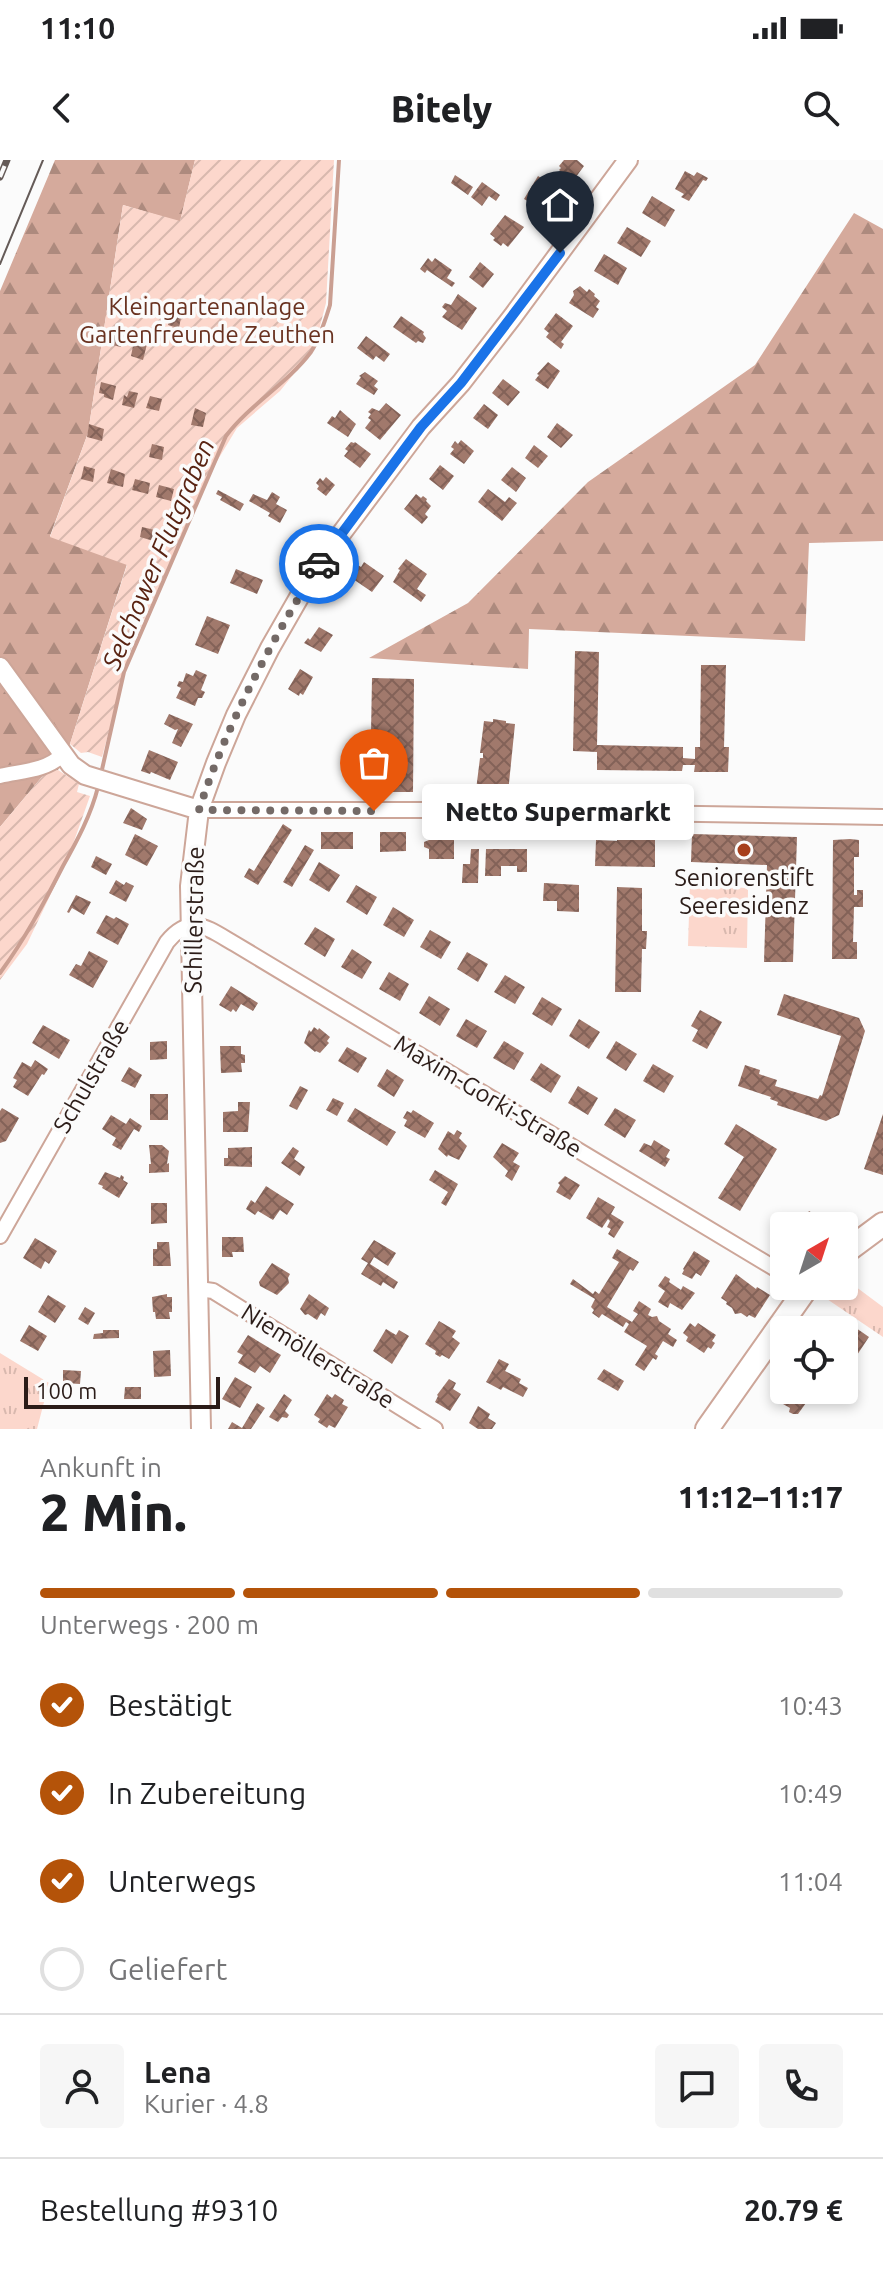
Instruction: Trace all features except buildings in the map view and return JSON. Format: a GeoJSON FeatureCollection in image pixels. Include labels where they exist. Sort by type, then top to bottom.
{"type":"FeatureCollection","features":[{"type":"Feature","properties":{"kind":"main road"},"geometry":{"type":"LineString","coordinates":[[858,1243],[883,1224]]}},
{"type":"Feature","properties":{"kind":"main road"},"geometry":{"type":"LineString","coordinates":[[707,1429],[797,1300]]}},
{"type":"Feature","properties":{"kind":"street","name":"Schillerstraße"},"geometry":{"type":"LineString","coordinates":[[201,1429],[189,924],[199,810],[210,777],[236,715],[270,648],[325,555],[421,427],[461,383],[513,316],[628,160]]}},
{"type":"Feature","properties":{"kind":"street"},"geometry":{"type":"LineString","coordinates":[[0,667],[62,755],[85,775],[199,810],[448,810],[883,817]]}},
{"type":"Feature","properties":{"kind":"street"},"geometry":{"type":"LineString","coordinates":[[0,776],[44,767],[62,755]]}},
{"type":"Feature","properties":{"kind":"street","name":"Schulstraße"},"geometry":{"type":"LineString","coordinates":[[0,1236],[167,942],[177,929],[189,924]]}},
{"type":"Feature","properties":{"kind":"street","name":"Maxim-Gorki-Straße"},"geometry":{"type":"LineString","coordinates":[[189,924],[204,928],[247,951],[770,1266]]}},
{"type":"Feature","properties":{"kind":"street","name":"Niemöllerstraße"},"geometry":{"type":"LineString","coordinates":[[199,1289],[211,1290],[435,1429]]}},
{"type":"Feature","properties":{"kind":"green space"},"geometry":{"type":"Polygon","coordinates":[[[55,160],[195,160],[180,222],[123,205],[88,433],[50,536],[127,564],[70,744],[58,770],[46,772],[0,827],[0,291],[55,160]]]}},
{"type":"Feature","properties":{"kind":"green space","name":"Kleingartenanlage Gartenfreunde Zeuthen"},"geometry":{"type":"Polygon","coordinates":[[[195,160],[334,160],[326,303],[314,349],[280,391],[237,428],[211,471],[131,649],[102,757],[81,753],[70,744],[127,565],[50,537],[88,433],[123,205],[180,221],[195,160]]]}},
{"type":"Feature","properties":{"kind":"green space"},"geometry":{"type":"Polygon","coordinates":[[[854,213],[883,229],[883,541],[809,543],[805,641],[529,629],[528,669],[369,658],[468,603],[588,482],[755,365],[854,213]]]}},
{"type":"Feature","properties":{"kind":"green space"},"geometry":{"type":"Polygon","coordinates":[[[58,770],[79,784],[77,792],[90,796],[68,858],[27,944],[0,980],[0,827],[46,772],[58,770]]]}},
{"type":"Feature","properties":{"kind":"green space"},"geometry":{"type":"Polygon","coordinates":[[[690,883],[748,890],[747,948],[688,946],[690,883]]]}},
{"type":"Feature","properties":{"kind":"green space"},"geometry":{"type":"Polygon","coordinates":[[[858,1288],[883,1307],[883,1337],[858,1320],[858,1316],[852,1316],[828,1300],[858,1300],[858,1288]]]}},
{"type":"Feature","properties":{"kind":"green space"},"geometry":{"type":"Polygon","coordinates":[[[0,1353],[49,1383],[37,1429],[0,1429],[0,1353]]]}},
{"type":"Feature","properties":{"kind":"waterway","name":"Selchower Flutgraben"},"geometry":{"type":"LineString","coordinates":[[101,774],[124,672],[226,436],[311,352],[322,329],[330,305],[339,160]]}},
{"type":"Feature","properties":{"kind":"waterway","name":"Selchower Flutgraben"},"geometry":{"type":"LineString","coordinates":[[0,973],[34,921],[73,847],[88,818],[98,787]]}},
{"type":"Feature","properties":{"kind":"tram line"},"geometry":{"type":"LineString","coordinates":[[0,264],[43,160]]}},
{"type":"Feature","properties":{"kind":"railway"},"geometry":{"type":"LineString","coordinates":[[0,177],[7,160]]}},
{"type":"Feature","properties":{"kind":"way so far"},"geometry":{"type":"LineString","coordinates":[[319,564],[270,648],[236,715],[199,810],[374,811]]}},
{"type":"Feature","properties":{"kind":"place","name":"Netto Supermarkt"},"geometry":{"type":"Point","coordinates":[374,811]}},
{"type":"Feature","properties":{"kind":"place","name":"Seniorenstift Seeresidenz"},"geometry":{"type":"Point","coordinates":[744,850]}},
{"type":"Feature","properties":{"kind":"route"},"geometry":{"type":"LineString","coordinates":[[319,564],[421,427],[461,383],[560,253]]}}]}
